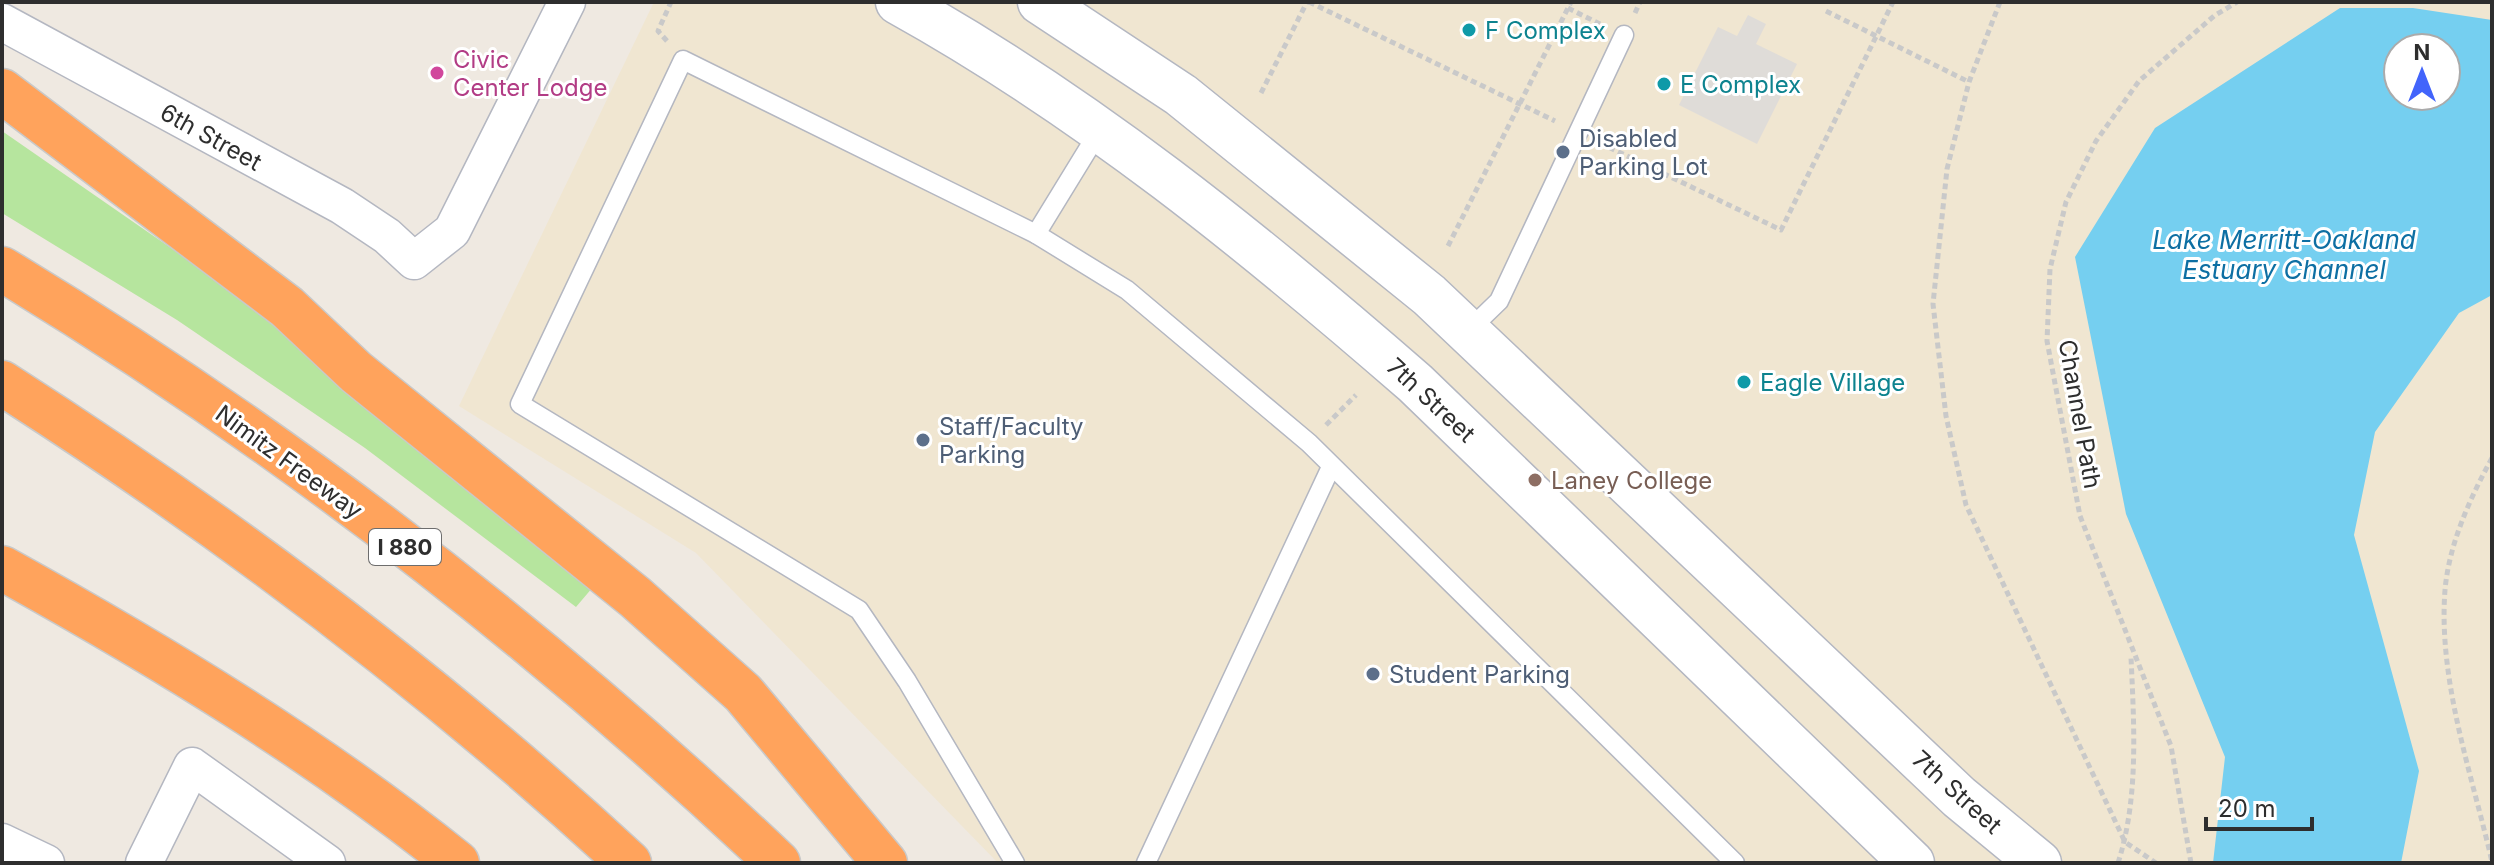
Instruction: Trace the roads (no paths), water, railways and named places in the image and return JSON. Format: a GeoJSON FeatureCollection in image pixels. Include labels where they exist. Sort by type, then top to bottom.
{"type":"FeatureCollection","features":[{"type":"Feature","properties":{"kind":"highway"},"geometry":{"type":"LineString","coordinates":[[2,91],[287,307],[356,372],[635,597],[743,693],[885,863]]}},
{"type":"Feature","properties":{"kind":"highway","name":"Nimitz Freeway"},"geometry":{"type":"LineString","coordinates":[[2,269],[209,404],[445,577],[635,734],[778,863]]}},
{"type":"Feature","properties":{"kind":"highway"},"geometry":{"type":"LineString","coordinates":[[2,383],[164,491],[348,626],[472,726],[629,863]]}},
{"type":"Feature","properties":{"kind":"highway"},"geometry":{"type":"LineString","coordinates":[[2,568],[168,662],[325,762],[457,863]]}},
{"type":"Feature","properties":{"kind":"main road","name":"7th Street"},"geometry":{"type":"LineString","coordinates":[[898,2],[1101,128],[1254,246],[1415,383],[1910,862]]}},
{"type":"Feature","properties":{"kind":"main road","name":"7th Street"},"geometry":{"type":"LineString","coordinates":[[1040,2],[1181,95],[1468,331],[1948,786],[2039,863]]}},
{"type":"Feature","properties":{"kind":"street","name":"6th Street"},"geometry":{"type":"LineString","coordinates":[[2,22],[342,206],[387,236],[414,261],[452,231],[567,2]]}},
{"type":"Feature","properties":{"kind":"street"},"geometry":{"type":"LineString","coordinates":[[144,863],[192,766],[327,863]]}},
{"type":"Feature","properties":{"kind":"street"},"geometry":{"type":"LineString","coordinates":[[2,842],[46,863]]}},
{"type":"Feature","properties":{"kind":"lane"},"geometry":{"type":"LineString","coordinates":[[1468,331],[1499,301],[1624,35]]}},
{"type":"Feature","properties":{"kind":"lane"},"geometry":{"type":"LineString","coordinates":[[1015,863],[907,681],[859,610],[520,404],[683,60],[1036,234],[1127,290],[1309,443],[1735,863]]}},
{"type":"Feature","properties":{"kind":"lane"},"geometry":{"type":"LineString","coordinates":[[1036,234],[1101,128]]}},
{"type":"Feature","properties":{"kind":"lane"},"geometry":{"type":"LineString","coordinates":[[1146,863],[1331,467]]}},
{"type":"Feature","properties":{"kind":"water","name":"Lake Merritt-Oakland Estuary Channel"},"geometry":{"type":"Polygon","coordinates":[[[2340,8],[2413,8],[2492,20],[2492,295],[2459,313],[2375,432],[2354,535],[2419,771],[2401,863],[2213,863],[2225,757],[2126,514],[2075,257],[2155,128],[2340,8]]]}},
{"type":"Feature","properties":{"kind":"place","name":"F Complex"},"geometry":{"type":"Point","coordinates":[1469,30]}},
{"type":"Feature","properties":{"kind":"place","name":"Civic Center Lodge"},"geometry":{"type":"Point","coordinates":[437,73]}},
{"type":"Feature","properties":{"kind":"place","name":"E Complex"},"geometry":{"type":"Point","coordinates":[1664,84]}},
{"type":"Feature","properties":{"kind":"place","name":"Disabled Parking Lot"},"geometry":{"type":"Point","coordinates":[1563,152]}},
{"type":"Feature","properties":{"kind":"place","name":"Eagle Village"},"geometry":{"type":"Point","coordinates":[1744,382]}},
{"type":"Feature","properties":{"kind":"place","name":"Staff/Faculty Parking"},"geometry":{"type":"Point","coordinates":[923,440]}},
{"type":"Feature","properties":{"kind":"place","name":"Laney College"},"geometry":{"type":"Point","coordinates":[1535,480]}},
{"type":"Feature","properties":{"kind":"place","name":"Student Parking"},"geometry":{"type":"Point","coordinates":[1373,674]}}]}
